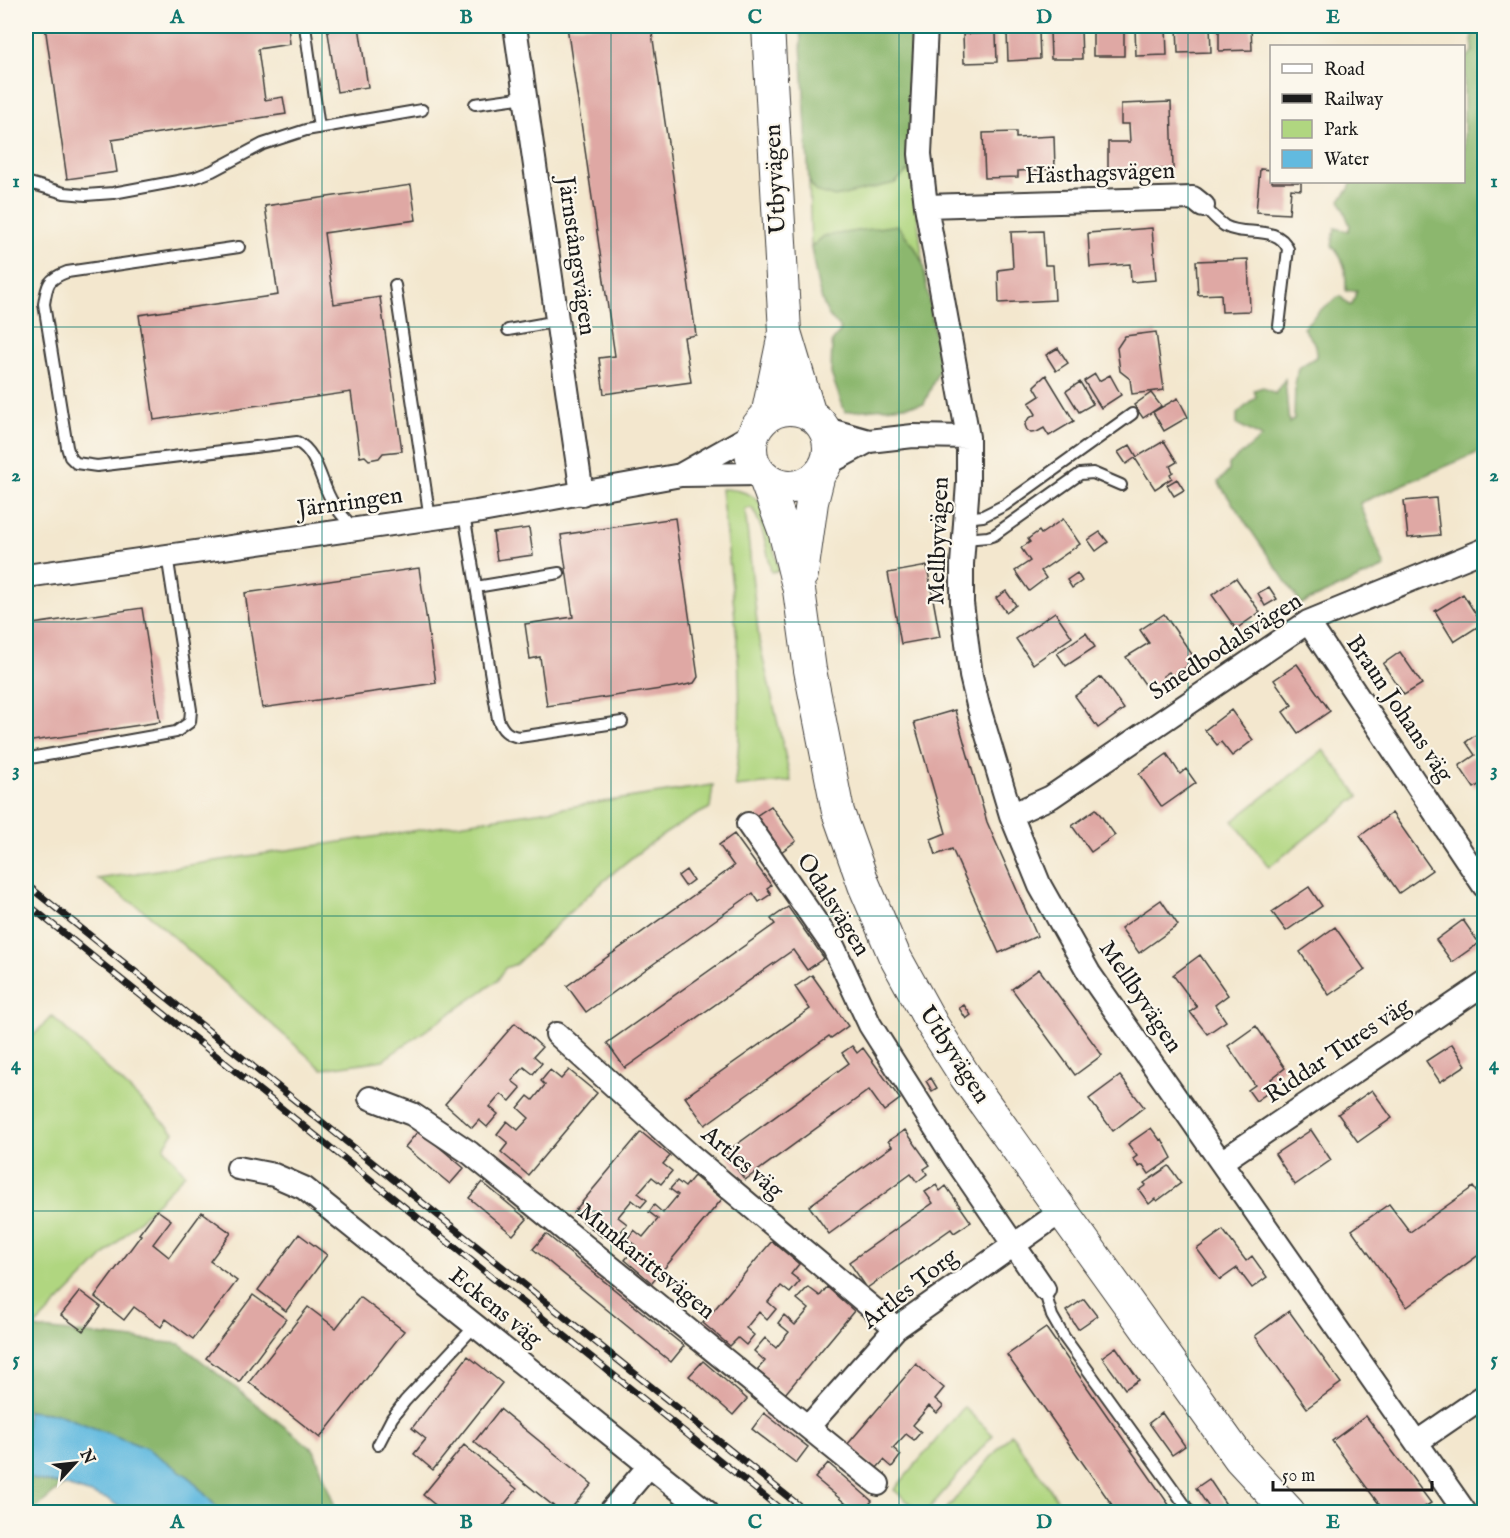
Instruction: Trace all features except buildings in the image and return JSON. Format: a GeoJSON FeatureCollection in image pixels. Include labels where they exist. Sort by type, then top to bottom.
{"type":"FeatureCollection","features":[{"type":"Feature","properties":{"kind":"main road","name":"Utbyvägen"},"geometry":{"type":"LineString","coordinates":[[768,26],[784,332],[817,421],[829,446],[812,502],[799,590]]}},
{"type":"Feature","properties":{"kind":"main road","name":"Utbyvägen"},"geometry":{"type":"LineString","coordinates":[[784,332],[760,425],[751,448],[753,462],[763,476],[784,530],[799,590],[810,670],[838,812],[864,885],[894,955],[932,1024],[965,1076],[1240,1459],[1288,1512]]}},
{"type":"Feature","properties":{"kind":"main road"},"geometry":{"type":"LineString","coordinates":[[760,425],[777,411],[788,409],[817,421]]}},
{"type":"Feature","properties":{"kind":"main road"},"geometry":{"type":"LineString","coordinates":[[763,476],[775,484],[787,487],[799,486],[810,482],[822,470]]}},
{"type":"Feature","properties":{"kind":"main road","name":"Utbyvägen"},"geometry":{"type":"LineString","coordinates":[[1240,1459],[1266,1512]]}},
{"type":"Feature","properties":{"kind":"street","name":"Järnstångsvägen"},"geometry":{"type":"LineString","coordinates":[[515,26],[582,494]]}},
{"type":"Feature","properties":{"kind":"street","name":"Mellbyvägen"},"geometry":{"type":"LineString","coordinates":[[926,26],[920,154],[926,206],[968,437],[962,603],[971,676],[1011,815],[1040,886],[1089,973],[1465,1512]]}},
{"type":"Feature","properties":{"kind":"street","name":"Hästhagsvägen"},"geometry":{"type":"LineString","coordinates":[[926,206],[1193,198],[1203,206]]}},
{"type":"Feature","properties":{"kind":"street"},"geometry":{"type":"LineString","coordinates":[[817,421],[869,441]]}},
{"type":"Feature","properties":{"kind":"street","name":"Järnringen"},"geometry":{"type":"LineString","coordinates":[[681,475],[760,425]]}},
{"type":"Feature","properties":{"kind":"street"},"geometry":{"type":"LineString","coordinates":[[822,470],[869,441],[913,436],[968,437]]}},
{"type":"Feature","properties":{"kind":"street","name":"Järnringen"},"geometry":{"type":"LineString","coordinates":[[26,576],[464,514],[681,475],[763,476]]}},
{"type":"Feature","properties":{"kind":"street","name":"Smedbodalsvägen"},"geometry":{"type":"LineString","coordinates":[[1011,815],[1051,797],[1308,622],[1485,550]]}},
{"type":"Feature","properties":{"kind":"street","name":"Braun Johans väg"},"geometry":{"type":"LineString","coordinates":[[1308,622],[1485,886]]}},
{"type":"Feature","properties":{"kind":"street","name":"Odalsvägen"},"geometry":{"type":"LineString","coordinates":[[748,824],[834,948],[870,1025],[955,1159],[1044,1289]]}},
{"type":"Feature","properties":{"kind":"street","name":"Riddar Tures väg"},"geometry":{"type":"LineString","coordinates":[[1221,1162],[1485,984]]}},
{"type":"Feature","properties":{"kind":"street","name":"Artles väg"},"geometry":{"type":"LineString","coordinates":[[557,1034],[690,1155],[896,1328]]}},
{"type":"Feature","properties":{"kind":"street","name":"Munkarittsvägen"},"geometry":{"type":"LineString","coordinates":[[370,1098],[412,1114],[470,1153],[878,1484]]}},
{"type":"Feature","properties":{"kind":"street","name":"Eckens väg"},"geometry":{"type":"LineString","coordinates":[[238,1168],[274,1175],[304,1188],[707,1512]]}},
{"type":"Feature","properties":{"kind":"street","name":"Artles Torg"},"geometry":{"type":"LineString","coordinates":[[808,1427],[896,1328],[1062,1211]]}},
{"type":"Feature","properties":{"kind":"street"},"geometry":{"type":"LineString","coordinates":[[1417,1442],[1485,1396]]}},
{"type":"Feature","properties":{"kind":"street"},"geometry":{"type":"LineString","coordinates":[[610,1512],[649,1466]]}},
{"type":"Feature","properties":{"kind":"lane"},"geometry":{"type":"LineString","coordinates":[[305,26],[319,128]]}},
{"type":"Feature","properties":{"kind":"lane"},"geometry":{"type":"LineString","coordinates":[[475,104],[525,97]]}},
{"type":"Feature","properties":{"kind":"lane"},"geometry":{"type":"LineString","coordinates":[[26,182],[64,193],[86,195],[124,191],[194,178],[263,144],[306,130],[422,110]]}},
{"type":"Feature","properties":{"kind":"lane","name":"Hästhagsvägen"},"geometry":{"type":"LineString","coordinates":[[1203,206],[1225,226],[1276,236],[1285,241],[1288,249],[1279,326]]}},
{"type":"Feature","properties":{"kind":"lane"},"geometry":{"type":"LineString","coordinates":[[239,248],[67,272],[51,279],[46,289],[44,304],[70,457],[76,463],[97,466],[297,442],[303,445],[311,455],[331,502],[355,529]]}},
{"type":"Feature","properties":{"kind":"lane"},"geometry":{"type":"LineString","coordinates":[[394,285],[430,519]]}},
{"type":"Feature","properties":{"kind":"lane"},"geometry":{"type":"LineString","coordinates":[[508,330],[558,321]]}},
{"type":"Feature","properties":{"kind":"lane"},"geometry":{"type":"LineString","coordinates":[[964,528],[1005,505],[1132,414]]}},
{"type":"Feature","properties":{"kind":"lane"},"geometry":{"type":"LineString","coordinates":[[964,528],[988,537],[994,535],[1080,474],[1093,473],[1121,486]]}},
{"type":"Feature","properties":{"kind":"lane"},"geometry":{"type":"LineString","coordinates":[[464,514],[498,719],[506,732],[519,737],[622,722]]}},
{"type":"Feature","properties":{"kind":"lane"},"geometry":{"type":"LineString","coordinates":[[30,758],[176,732],[190,722],[191,710],[166,555]]}},
{"type":"Feature","properties":{"kind":"lane"},"geometry":{"type":"LineString","coordinates":[[476,587],[559,573]]}},
{"type":"Feature","properties":{"kind":"lane"},"geometry":{"type":"LineString","coordinates":[[1044,1289],[1052,1316],[1064,1337],[1190,1512]]}},
{"type":"Feature","properties":{"kind":"lane"},"geometry":{"type":"LineString","coordinates":[[378,1444],[392,1418],[405,1401],[475,1326]]}},
{"type":"Feature","properties":{"kind":"green space"},"geometry":{"type":"Polygon","coordinates":[[[800,26],[912,26],[912,167],[895,183],[835,197],[815,191],[809,181],[800,26]]]}},
{"type":"Feature","properties":{"kind":"green space"},"geometry":{"type":"Polygon","coordinates":[[[1471,26],[1484,26],[1484,450],[1360,503],[1385,567],[1301,604],[1218,482],[1229,471],[1229,464],[1262,437],[1237,424],[1237,414],[1256,397],[1254,390],[1263,387],[1275,394],[1285,379],[1289,423],[1294,419],[1298,368],[1316,357],[1316,345],[1303,328],[1319,311],[1340,296],[1352,305],[1357,290],[1346,291],[1344,267],[1332,246],[1335,228],[1348,231],[1350,226],[1340,200],[1351,183],[1465,183],[1465,59],[1473,51],[1471,26]]]}},
{"type":"Feature","properties":{"kind":"green space"},"geometry":{"type":"Polygon","coordinates":[[[912,167],[923,264],[914,246],[824,236],[811,247],[809,181],[815,191],[912,167]]]}},
{"type":"Feature","properties":{"kind":"green space"},"geometry":{"type":"Polygon","coordinates":[[[897,225],[914,246],[923,264],[940,367],[924,404],[845,412],[831,374],[832,342],[841,330],[828,315],[821,296],[811,247],[824,236],[897,225]]]}},
{"type":"Feature","properties":{"kind":"green space"},"geometry":{"type":"Polygon","coordinates":[[[721,489],[742,492],[752,496],[760,503],[779,571],[771,572],[759,523],[752,508],[745,509],[759,641],[791,781],[736,787],[740,709],[739,672],[721,489]]]}},
{"type":"Feature","properties":{"kind":"green space"},"geometry":{"type":"Polygon","coordinates":[[[1323,750],[1359,796],[1269,867],[1233,821],[1323,750]]]}},
{"type":"Feature","properties":{"kind":"green space"},"geometry":{"type":"Polygon","coordinates":[[[713,785],[710,808],[656,840],[631,858],[516,964],[505,968],[497,981],[383,1060],[322,1069],[147,913],[98,879],[713,785]]]}},
{"type":"Feature","properties":{"kind":"green space"},"geometry":{"type":"Polygon","coordinates":[[[52,1016],[174,1132],[164,1147],[185,1174],[33,1328],[26,1325],[26,1043],[52,1016]]]}},
{"type":"Feature","properties":{"kind":"green space"},"geometry":{"type":"Polygon","coordinates":[[[26,1325],[33,1328],[180,1344],[314,1450],[337,1512],[221,1512],[189,1477],[58,1414],[26,1411],[26,1325]]]}},
{"type":"Feature","properties":{"kind":"green space"},"geometry":{"type":"Polygon","coordinates":[[[964,1407],[993,1435],[926,1512],[920,1512],[894,1490],[964,1407]]]}},
{"type":"Feature","properties":{"kind":"green space"},"geometry":{"type":"Polygon","coordinates":[[[1011,1434],[1066,1512],[944,1512],[1011,1434]]]}},
{"type":"Feature","properties":{"kind":"green space"},"geometry":{"type":"Polygon","coordinates":[[[26,1478],[63,1485],[32,1512],[26,1512],[26,1478]]]}},
{"type":"Feature","properties":{"kind":"water"},"geometry":{"type":"Polygon","coordinates":[[[26,1411],[58,1414],[146,1448],[189,1477],[221,1512],[125,1512],[110,1500],[63,1485],[26,1478],[26,1411]]]}},
{"type":"Feature","properties":{"kind":"railway"},"geometry":{"type":"LineString","coordinates":[[26,884],[807,1512]]}},
{"type":"Feature","properties":{"kind":"railway"},"geometry":{"type":"LineString","coordinates":[[26,903],[784,1512]]}}]}
